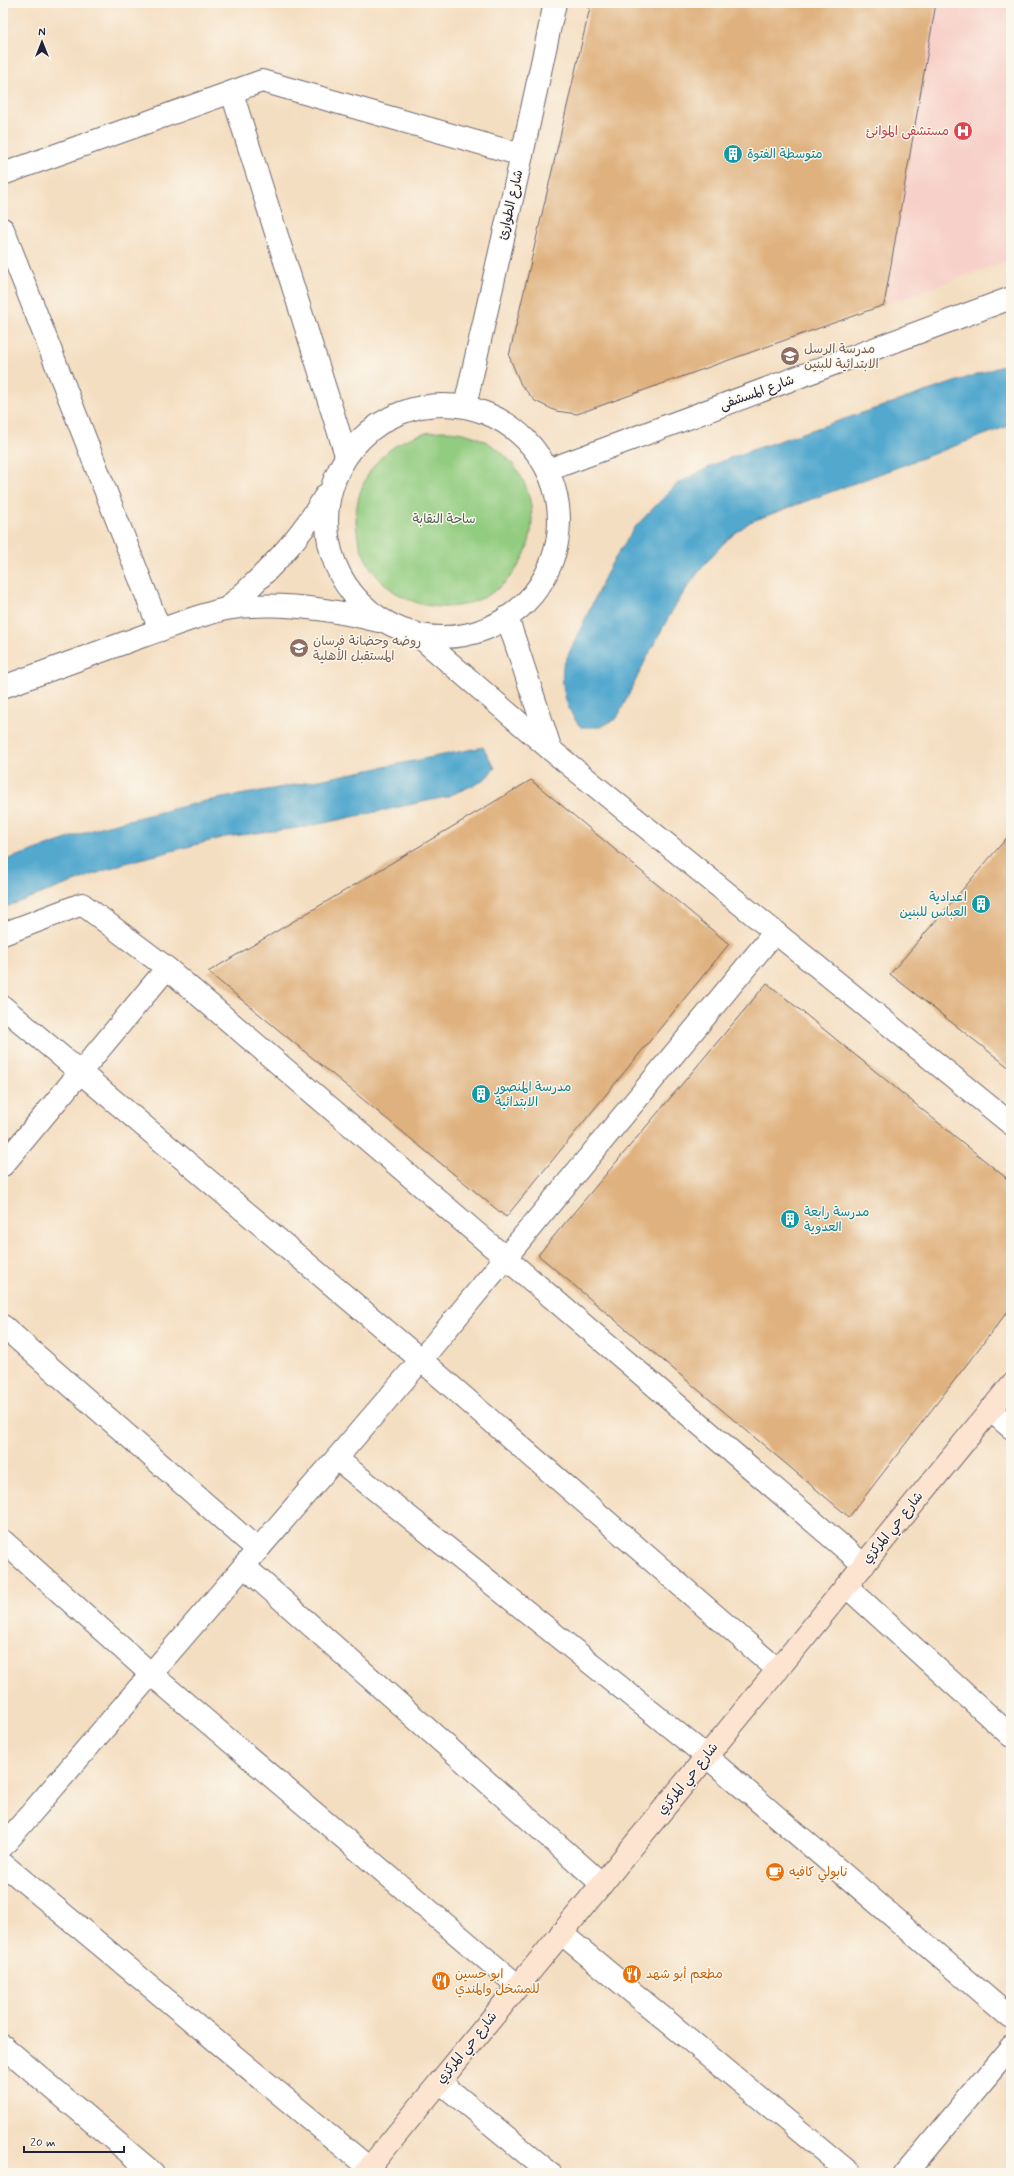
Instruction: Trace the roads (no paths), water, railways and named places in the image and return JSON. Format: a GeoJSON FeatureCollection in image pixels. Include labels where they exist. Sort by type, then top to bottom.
{"type":"FeatureCollection","features":[{"type":"Feature","properties":{"kind":"main road","name":"شارع حي المركزي"},"geometry":{"type":"LineString","coordinates":[[367,2170],[1011,1385]]}},
{"type":"Feature","properties":{"kind":"street","name":"شارع الطوارئ"},"geometry":{"type":"LineString","coordinates":[[465,406],[555,3]]}},
{"type":"Feature","properties":{"kind":"street"},"geometry":{"type":"LineString","coordinates":[[3,174],[262,82],[522,155]]}},
{"type":"Feature","properties":{"kind":"street"},"geometry":{"type":"LineString","coordinates":[[232,93],[346,455]]}},
{"type":"Feature","properties":{"kind":"street"},"geometry":{"type":"LineString","coordinates":[[3,229],[160,630]]}},
{"type":"Feature","properties":{"kind":"street","name":"شارع المسشفى"},"geometry":{"type":"LineString","coordinates":[[548,470],[1011,298]]}},
{"type":"Feature","properties":{"kind":"street"},"geometry":{"type":"LineString","coordinates":[[3,687],[160,630],[226,609],[267,606],[308,607],[348,613],[387,623],[415,634],[447,637],[478,631],[507,617],[532,596],[550,567],[558,535],[558,502],[548,470],[528,441],[510,427],[499,419],[465,406],[431,405],[398,413],[369,430],[346,455],[330,489],[310,523],[284,554],[226,609]]}},
{"type":"Feature","properties":{"kind":"street"},"geometry":{"type":"LineString","coordinates":[[330,489],[326,528],[335,566],[357,599],[387,623]]}},
{"type":"Feature","properties":{"kind":"street"},"geometry":{"type":"LineString","coordinates":[[507,617],[551,750]]}},
{"type":"Feature","properties":{"kind":"street"},"geometry":{"type":"LineString","coordinates":[[415,634],[551,750],[1011,1124]]}},
{"type":"Feature","properties":{"kind":"street"},"geometry":{"type":"LineString","coordinates":[[3,934],[82,904],[167,968],[864,1565]]}},
{"type":"Feature","properties":{"kind":"street"},"geometry":{"type":"LineString","coordinates":[[3,1846],[422,1360],[775,932]]}},
{"type":"Feature","properties":{"kind":"street"},"geometry":{"type":"LineString","coordinates":[[3,1165],[167,968]]}},
{"type":"Feature","properties":{"kind":"street"},"geometry":{"type":"LineString","coordinates":[[3,1007],[81,1071],[422,1360],[778,1670]]}},
{"type":"Feature","properties":{"kind":"street"},"geometry":{"type":"LineString","coordinates":[[3,1326],[258,1550]]}},
{"type":"Feature","properties":{"kind":"street"},"geometry":{"type":"LineString","coordinates":[[990,1410],[1011,1428]]}},
{"type":"Feature","properties":{"kind":"street"},"geometry":{"type":"LineString","coordinates":[[337,1459],[706,1756],[1011,2018]]}},
{"type":"Feature","properties":{"kind":"street"},"geometry":{"type":"LineString","coordinates":[[3,1542],[151,1674],[518,1986]]}},
{"type":"Feature","properties":{"kind":"street"},"geometry":{"type":"LineString","coordinates":[[244,1566],[602,1884]]}},
{"type":"Feature","properties":{"kind":"street"},"geometry":{"type":"LineString","coordinates":[[846,1586],[1011,1736]]}},
{"type":"Feature","properties":{"kind":"street"},"geometry":{"type":"LineString","coordinates":[[3,1864],[367,2170]]}},
{"type":"Feature","properties":{"kind":"street"},"geometry":{"type":"LineString","coordinates":[[561,1933],[850,2173]]}},
{"type":"Feature","properties":{"kind":"street"},"geometry":{"type":"LineString","coordinates":[[3,2046],[153,2173]]}},
{"type":"Feature","properties":{"kind":"street"},"geometry":{"type":"LineString","coordinates":[[906,2173],[1011,2047]]}},
{"type":"Feature","properties":{"kind":"street"},"geometry":{"type":"LineString","coordinates":[[440,2082],[550,2173]]}},
{"type":"Feature","properties":{"kind":"water"},"geometry":{"type":"Polygon","coordinates":[[[1011,363],[1011,425],[750,522],[731,537],[704,565],[675,606],[617,718],[601,727],[581,727],[568,706],[563,683],[563,666],[610,566],[635,527],[677,484],[717,463],[752,450],[1011,363]]]}},
{"type":"Feature","properties":{"kind":"water"},"geometry":{"type":"Polygon","coordinates":[[[483,747],[495,768],[483,781],[446,797],[305,827],[225,837],[122,864],[3,908],[3,861],[104,826],[201,802],[483,747]]]}},
{"type":"Feature","properties":{"kind":"place","name":"مستشفى الموانئ"},"geometry":{"type":"Point","coordinates":[963,131]}},
{"type":"Feature","properties":{"kind":"place","name":"متوسطة الفتوة"},"geometry":{"type":"Point","coordinates":[733,154]}},
{"type":"Feature","properties":{"kind":"place","name":"مدرسة الرسل الابتدائية للبنين"},"geometry":{"type":"Point","coordinates":[790,356]}},
{"type":"Feature","properties":{"kind":"place","name":"روضه وحضانة فرسان المستقبل الأهلية"},"geometry":{"type":"Point","coordinates":[299,648]}},
{"type":"Feature","properties":{"kind":"place","name":"اعدادية العباس للبنين"},"geometry":{"type":"Point","coordinates":[981,904]}},
{"type":"Feature","properties":{"kind":"place","name":"مدرسة المنصور الابتدائية"},"geometry":{"type":"Point","coordinates":[481,1094]}},
{"type":"Feature","properties":{"kind":"place","name":"مدرسة رابعة العدوية"},"geometry":{"type":"Point","coordinates":[790,1219]}},
{"type":"Feature","properties":{"kind":"place","name":"نابولي كافيه"},"geometry":{"type":"Point","coordinates":[775,1872]}},
{"type":"Feature","properties":{"kind":"place","name":"مطعم أبو شهد"},"geometry":{"type":"Point","coordinates":[632,1974]}},
{"type":"Feature","properties":{"kind":"place","name":"ابو حسين للمشخل والمندي"},"geometry":{"type":"Point","coordinates":[441,1981]}},
{"type":"Feature","properties":{"kind":"park label","name":"ساحة النقابة"},"geometry":{"type":"Point","coordinates":[444,519]}}]}
